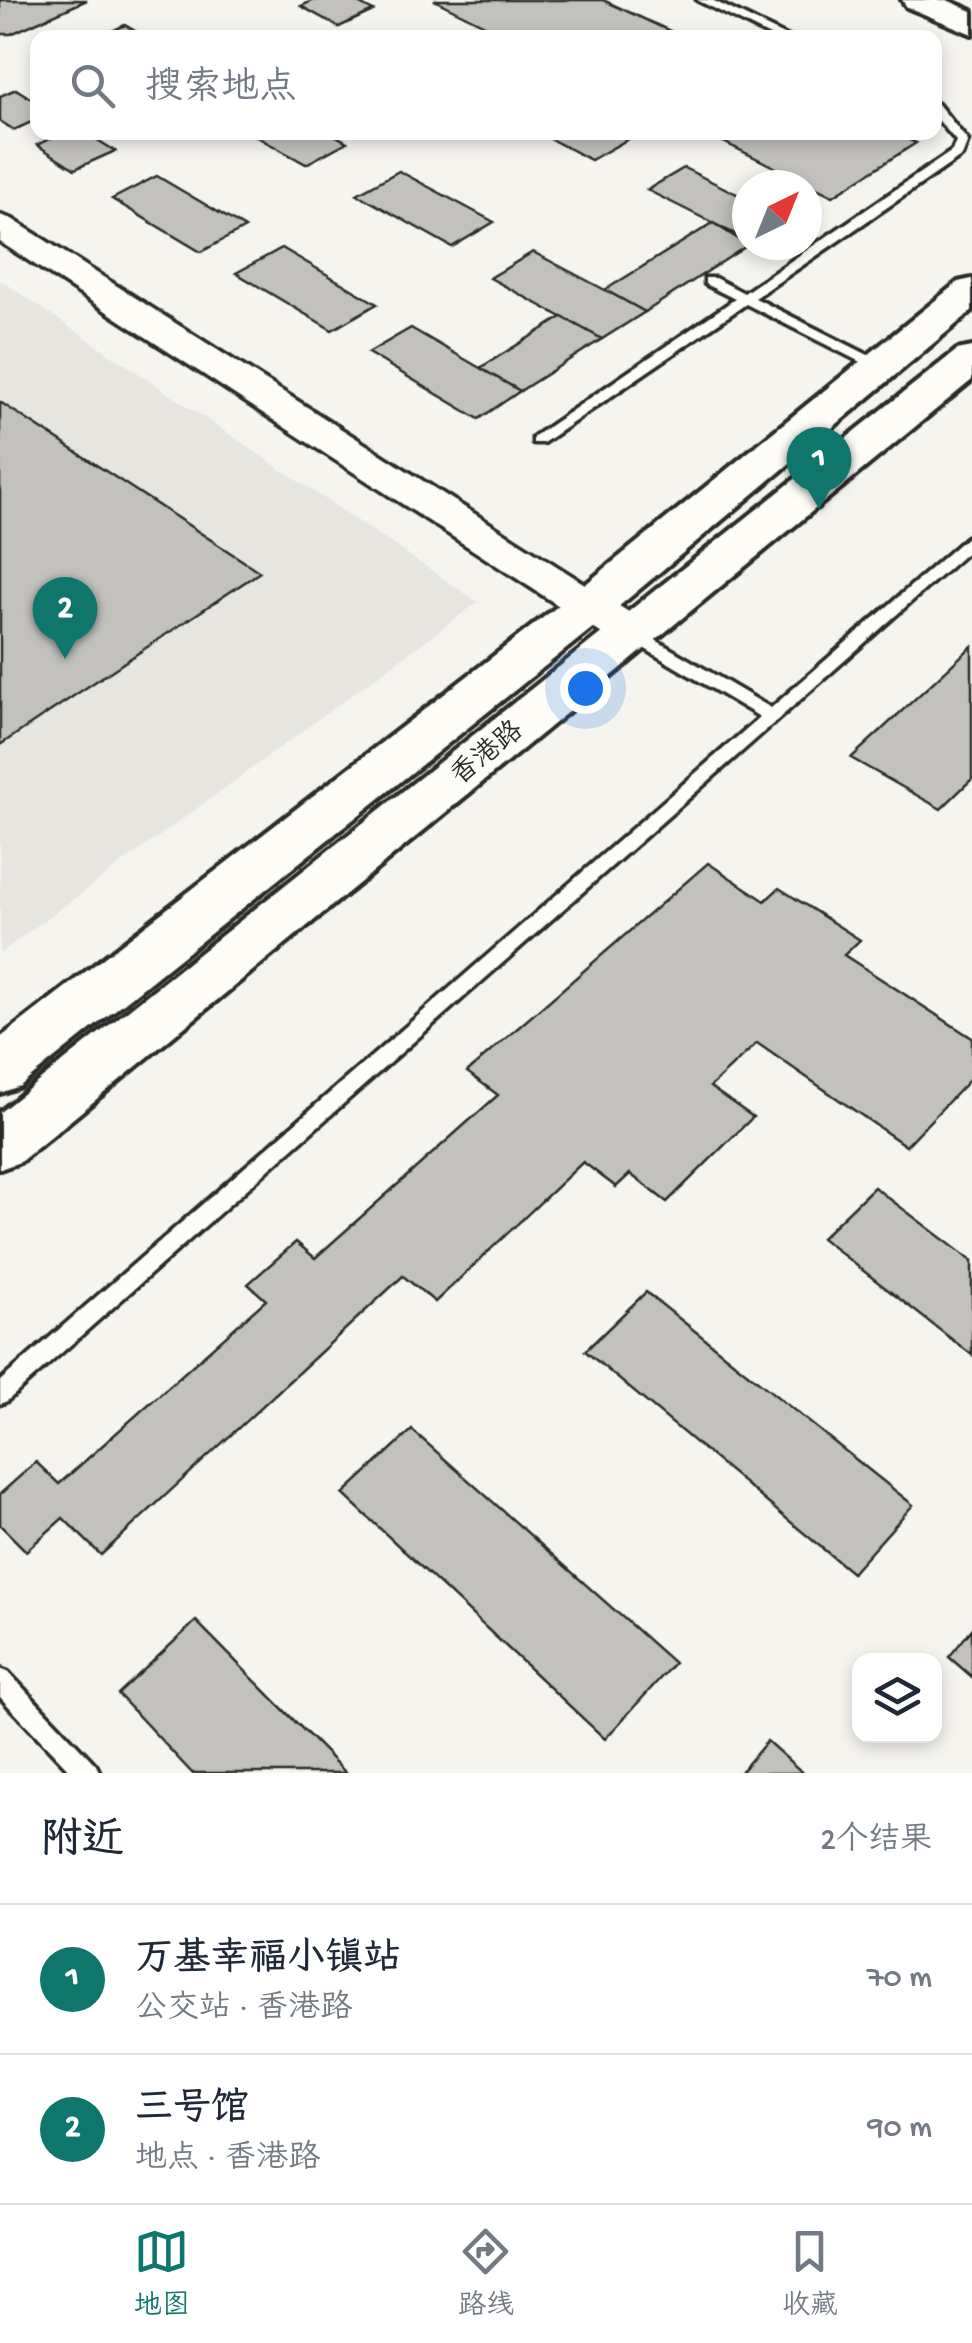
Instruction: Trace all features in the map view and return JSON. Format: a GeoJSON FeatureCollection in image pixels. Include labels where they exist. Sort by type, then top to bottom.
{"type":"FeatureCollection","features":[{"type":"Feature","properties":{"kind":"main road"},"geometry":{"type":"LineString","coordinates":[[919,0],[972,24]]}},
{"type":"Feature","properties":{"kind":"main road","name":"香港路"},"geometry":{"type":"LineString","coordinates":[[0,1070],[588,607],[972,292]]}},
{"type":"Feature","properties":{"kind":"main road","name":"香港路"},"geometry":{"type":"LineString","coordinates":[[0,1145],[972,359]]}},
{"type":"Feature","properties":{"kind":"street"},"geometry":{"type":"LineString","coordinates":[[0,226],[631,633]]}},
{"type":"Feature","properties":{"kind":"lane"},"geometry":{"type":"LineString","coordinates":[[703,0],[768,30]]}},
{"type":"Feature","properties":{"kind":"lane"},"geometry":{"type":"LineString","coordinates":[[538,440],[958,153],[962,141],[942,114]]}},
{"type":"Feature","properties":{"kind":"lane"},"geometry":{"type":"LineString","coordinates":[[710,281],[881,367]]}},
{"type":"Feature","properties":{"kind":"lane"},"geometry":{"type":"LineString","coordinates":[[0,1394],[972,540]]}},
{"type":"Feature","properties":{"kind":"lane"},"geometry":{"type":"LineString","coordinates":[[631,633],[772,716]]}},
{"type":"Feature","properties":{"kind":"lane"},"geometry":{"type":"LineString","coordinates":[[0,1680],[88,1773]]}},
{"type":"Feature","properties":{"kind":"shaded area"},"geometry":{"type":"Polygon","coordinates":[[[0,280],[478,602],[0,953],[0,280]]]}},
{"type":"Feature","properties":{"kind":"building"},"geometry":{"type":"Polygon","coordinates":[[[0,0],[87,0],[11,34],[0,34],[0,0]]]}},
{"type":"Feature","properties":{"kind":"building"},"geometry":{"type":"Polygon","coordinates":[[[314,0],[352,0],[373,11],[339,27],[301,6],[314,0]]]}},
{"type":"Feature","properties":{"kind":"building"},"geometry":{"type":"Polygon","coordinates":[[[434,0],[603,0],[668,30],[495,30],[434,0]]]}},
{"type":"Feature","properties":{"kind":"building"},"geometry":{"type":"Polygon","coordinates":[[[16,89],[30,98],[30,123],[14,130],[0,121],[0,96],[16,89]]]}},
{"type":"Feature","properties":{"kind":"building"},"geometry":{"type":"Polygon","coordinates":[[[47,140],[98,140],[115,151],[75,169],[37,145],[47,140]]]}},
{"type":"Feature","properties":{"kind":"building"},"geometry":{"type":"Polygon","coordinates":[[[262,140],[347,142],[306,164],[262,140]]]}},
{"type":"Feature","properties":{"kind":"building"},"geometry":{"type":"Polygon","coordinates":[[[552,140],[626,140],[591,160],[552,140]]]}},
{"type":"Feature","properties":{"kind":"building"},"geometry":{"type":"Polygon","coordinates":[[[719,140],[910,140],[916,143],[833,196],[822,191],[822,170],[780,170],[719,140]]]}},
{"type":"Feature","properties":{"kind":"building"},"geometry":{"type":"Polygon","coordinates":[[[684,168],[732,192],[732,232],[647,190],[684,168]]]}},
{"type":"Feature","properties":{"kind":"building"},"geometry":{"type":"Polygon","coordinates":[[[399,171],[494,222],[452,247],[357,194],[399,171]]]}},
{"type":"Feature","properties":{"kind":"building"},"geometry":{"type":"Polygon","coordinates":[[[157,176],[245,228],[201,252],[112,199],[157,176]]]}},
{"type":"Feature","properties":{"kind":"building"},"geometry":{"type":"Polygon","coordinates":[[[713,223],[732,235],[732,255],[645,312],[605,290],[713,223]]]}},
{"type":"Feature","properties":{"kind":"building"},"geometry":{"type":"Polygon","coordinates":[[[282,248],[377,304],[332,330],[236,273],[282,248]]]}},
{"type":"Feature","properties":{"kind":"building"},"geometry":{"type":"Polygon","coordinates":[[[533,252],[645,312],[602,339],[490,278],[533,252]]]}},
{"type":"Feature","properties":{"kind":"building"},"geometry":{"type":"Polygon","coordinates":[[[562,317],[602,339],[520,391],[480,368],[562,317]]]}},
{"type":"Feature","properties":{"kind":"building"},"geometry":{"type":"Polygon","coordinates":[[[411,328],[520,391],[479,419],[368,353],[411,328]]]}},
{"type":"Feature","properties":{"kind":"building"},"geometry":{"type":"Polygon","coordinates":[[[0,402],[260,572],[0,745],[0,402]]]}},
{"type":"Feature","properties":{"kind":"building"},"geometry":{"type":"Polygon","coordinates":[[[972,646],[972,779],[941,809],[851,758],[972,646]]]}},
{"type":"Feature","properties":{"kind":"building"},"geometry":{"type":"Polygon","coordinates":[[[708,863],[765,901],[779,888],[860,940],[844,955],[972,1038],[972,1077],[906,1146],[757,1043],[710,1087],[753,1117],[667,1202],[630,1174],[616,1187],[583,1162],[435,1302],[403,1276],[101,1555],[63,1518],[26,1551],[0,1525],[0,1494],[36,1462],[59,1484],[266,1300],[248,1284],[296,1242],[315,1258],[498,1095],[467,1072],[708,863]]]}},
{"type":"Feature","properties":{"kind":"building"},"geometry":{"type":"Polygon","coordinates":[[[874,1187],[972,1261],[972,1355],[821,1238],[874,1187]]]}},
{"type":"Feature","properties":{"kind":"building"},"geometry":{"type":"Polygon","coordinates":[[[646,1292],[913,1505],[852,1573],[585,1351],[646,1292]]]}},
{"type":"Feature","properties":{"kind":"building"},"geometry":{"type":"Polygon","coordinates":[[[412,1430],[674,1663],[605,1739],[343,1494],[412,1430]]]}},
{"type":"Feature","properties":{"kind":"building"},"geometry":{"type":"Polygon","coordinates":[[[196,1621],[346,1773],[192,1773],[118,1694],[196,1621]]]}},
{"type":"Feature","properties":{"kind":"building"},"geometry":{"type":"Polygon","coordinates":[[[972,1629],[972,1677],[949,1657],[972,1629]]]}},
{"type":"Feature","properties":{"kind":"building"},"geometry":{"type":"Polygon","coordinates":[[[767,1741],[803,1773],[740,1773],[767,1741]]]}},
{"type":"Feature","properties":{"kind":"place","name":"万基幸福小镇站"},"geometry":{"type":"Point","coordinates":[819,509]}},
{"type":"Feature","properties":{"kind":"place","name":"三号馆"},"geometry":{"type":"Point","coordinates":[65,659]}}]}
